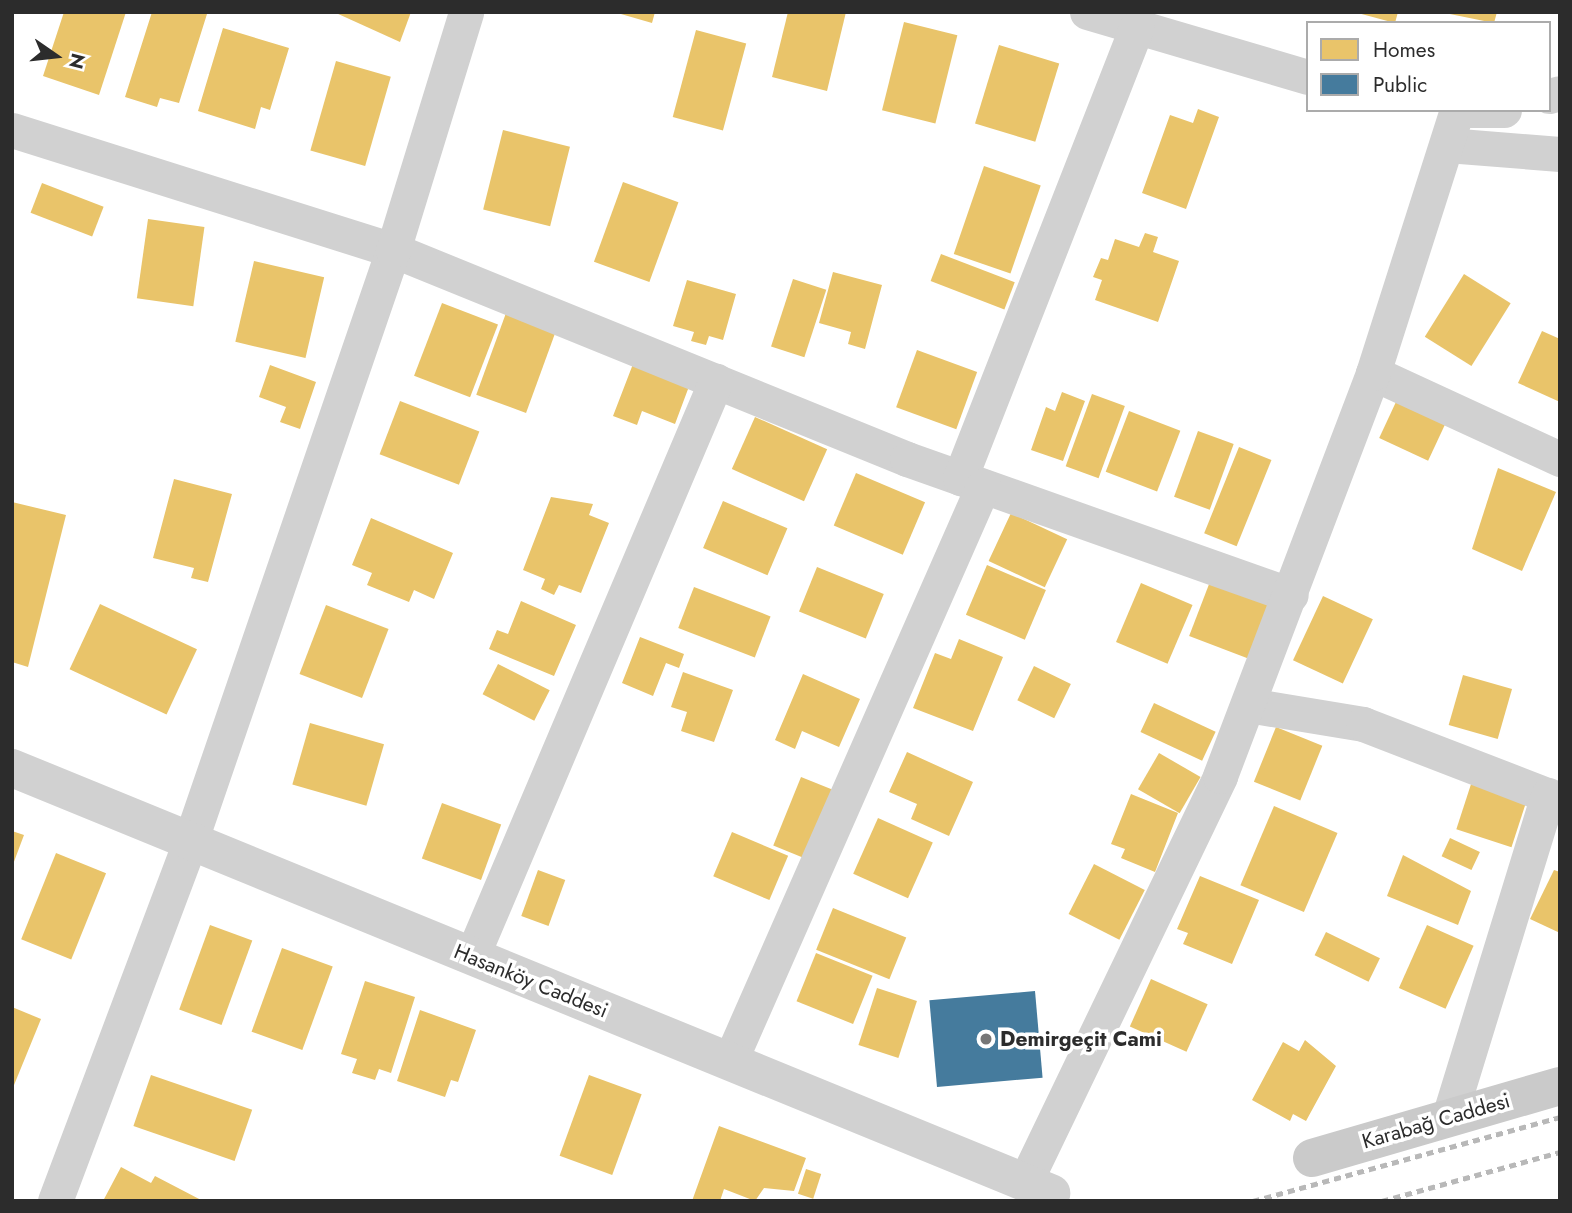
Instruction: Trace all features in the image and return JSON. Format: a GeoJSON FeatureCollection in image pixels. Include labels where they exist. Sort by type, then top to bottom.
{"type":"FeatureCollection","features":[{"type":"Feature","properties":{"kind":"main road","name":"Karabağ Caddesi"},"geometry":{"type":"LineString","coordinates":[[1312,1158],[1560,1086]]}},
{"type":"Feature","properties":{"kind":"street"},"geometry":{"type":"LineString","coordinates":[[55,1201],[190,842],[393,250],[466,12]]}},
{"type":"Feature","properties":{"kind":"street"},"geometry":{"type":"LineString","coordinates":[[1087,12],[1306,75]]}},
{"type":"Feature","properties":{"kind":"street"},"geometry":{"type":"LineString","coordinates":[[730,1062],[972,482],[1137,27]]}},
{"type":"Feature","properties":{"kind":"street"},"geometry":{"type":"LineString","coordinates":[[1038,1187],[1248,705],[1292,594],[1373,373],[1456,112]]}},
{"type":"Feature","properties":{"kind":"street"},"geometry":{"type":"LineString","coordinates":[[12,130],[393,250],[972,482],[1292,594]]}},
{"type":"Feature","properties":{"kind":"street"},"geometry":{"type":"LineString","coordinates":[[1447,145],[1560,154]]}},
{"type":"Feature","properties":{"kind":"street"},"geometry":{"type":"LineString","coordinates":[[1373,373],[1560,458]]}},
{"type":"Feature","properties":{"kind":"street"},"geometry":{"type":"LineString","coordinates":[[471,956],[716,381]]}},
{"type":"Feature","properties":{"kind":"street"},"geometry":{"type":"LineString","coordinates":[[1248,705],[1363,724],[1554,797],[1449,1117]]}},
{"type":"Feature","properties":{"kind":"street","name":"Hasanköy Caddesi"},"geometry":{"type":"LineString","coordinates":[[12,768],[1038,1187]]}},
{"type":"Feature","properties":{"kind":"building: Homes"},"geometry":{"type":"Polygon","coordinates":[[[64,12],[126,12],[99,95],[43,76],[64,12]]]}},
{"type":"Feature","properties":{"kind":"building: Homes"},"geometry":{"type":"Polygon","coordinates":[[[152,12],[207,14],[179,103],[160,98],[157,107],[125,97],[152,12]]]}},
{"type":"Feature","properties":{"kind":"building: Homes"},"geometry":{"type":"Polygon","coordinates":[[[336,12],[411,12],[400,42],[336,13],[336,12]]]}},
{"type":"Feature","properties":{"kind":"building: Homes"},"geometry":{"type":"Polygon","coordinates":[[[614,12],[655,12],[652,23],[614,12]]]}},
{"type":"Feature","properties":{"kind":"building: Homes"},"geometry":{"type":"Polygon","coordinates":[[[788,12],[846,12],[827,91],[772,77],[788,12]]]}},
{"type":"Feature","properties":{"kind":"building: Homes"},"geometry":{"type":"Polygon","coordinates":[[[1354,12],[1398,12],[1396,21],[1354,12]]]}},
{"type":"Feature","properties":{"kind":"building: Homes"},"geometry":{"type":"Polygon","coordinates":[[[1440,12],[1497,12],[1495,21],[1440,12]]]}},
{"type":"Feature","properties":{"kind":"building: Homes"},"geometry":{"type":"Polygon","coordinates":[[[904,22],[957,35],[935,124],[882,110],[904,22]]]}},
{"type":"Feature","properties":{"kind":"building: Homes"},"geometry":{"type":"Polygon","coordinates":[[[223,28],[289,48],[270,110],[261,107],[255,129],[198,111],[223,28]]]}},
{"type":"Feature","properties":{"kind":"building: Homes"},"geometry":{"type":"Polygon","coordinates":[[[696,30],[746,43],[723,130],[673,117],[696,30]]]}},
{"type":"Feature","properties":{"kind":"building: Homes"},"geometry":{"type":"Polygon","coordinates":[[[999,45],[1059,63],[1035,142],[975,123],[999,45]]]}},
{"type":"Feature","properties":{"kind":"building: Homes"},"geometry":{"type":"Polygon","coordinates":[[[336,61],[391,77],[365,166],[310,150],[336,61]]]}},
{"type":"Feature","properties":{"kind":"building: Homes"},"geometry":{"type":"Polygon","coordinates":[[[1198,109],[1219,117],[1186,209],[1142,193],[1170,115],[1193,123],[1198,109]]]}},
{"type":"Feature","properties":{"kind":"building: Homes"},"geometry":{"type":"Polygon","coordinates":[[[503,130],[570,147],[550,226],[483,210],[503,130]]]}},
{"type":"Feature","properties":{"kind":"building: Homes"},"geometry":{"type":"Polygon","coordinates":[[[984,166],[1041,186],[1010,273],[954,254],[984,166]]]}},
{"type":"Feature","properties":{"kind":"building: Homes"},"geometry":{"type":"Polygon","coordinates":[[[623,182],[678,202],[649,282],[594,262],[623,182]]]}},
{"type":"Feature","properties":{"kind":"building: Homes"},"geometry":{"type":"Polygon","coordinates":[[[42,183],[104,207],[92,237],[31,213],[42,183]]]}},
{"type":"Feature","properties":{"kind":"building: Homes"},"geometry":{"type":"Polygon","coordinates":[[[148,219],[204,227],[193,306],[137,298],[148,219]]]}},
{"type":"Feature","properties":{"kind":"building: Homes"},"geometry":{"type":"Polygon","coordinates":[[[1145,233],[1158,237],[1153,252],[1179,261],[1158,322],[1095,300],[1102,280],[1093,277],[1101,258],[1108,260],[1115,239],[1139,247],[1145,233]]]}},
{"type":"Feature","properties":{"kind":"building: Homes"},"geometry":{"type":"Polygon","coordinates":[[[941,254],[1015,282],[1004,309],[931,281],[941,254]]]}},
{"type":"Feature","properties":{"kind":"building: Homes"},"geometry":{"type":"Polygon","coordinates":[[[254,261],[324,277],[305,358],[235,342],[254,261]]]}},
{"type":"Feature","properties":{"kind":"building: Homes"},"geometry":{"type":"Polygon","coordinates":[[[833,272],[882,285],[865,349],[848,344],[851,332],[819,323],[833,272]]]}},
{"type":"Feature","properties":{"kind":"building: Homes"},"geometry":{"type":"Polygon","coordinates":[[[1464,274],[1511,303],[1471,366],[1425,337],[1464,274]]]}},
{"type":"Feature","properties":{"kind":"building: Homes"},"geometry":{"type":"Polygon","coordinates":[[[793,279],[826,290],[804,357],[771,347],[793,279]]]}},
{"type":"Feature","properties":{"kind":"building: Homes"},"geometry":{"type":"Polygon","coordinates":[[[687,280],[736,294],[723,340],[709,336],[706,345],[691,341],[694,332],[673,326],[687,280]]]}},
{"type":"Feature","properties":{"kind":"building: Homes"},"geometry":{"type":"Polygon","coordinates":[[[442,303],[498,325],[470,397],[414,376],[442,303]]]}},
{"type":"Feature","properties":{"kind":"building: Homes"},"geometry":{"type":"Polygon","coordinates":[[[506,313],[556,331],[526,413],[476,395],[506,313]]]}},
{"type":"Feature","properties":{"kind":"building: Homes"},"geometry":{"type":"Polygon","coordinates":[[[1542,331],[1560,339],[1560,402],[1518,383],[1542,331]]]}},
{"type":"Feature","properties":{"kind":"building: Homes"},"geometry":{"type":"Polygon","coordinates":[[[917,350],[977,372],[956,429],[896,407],[917,350]]]}},
{"type":"Feature","properties":{"kind":"building: Homes"},"geometry":{"type":"Polygon","coordinates":[[[638,351],[694,373],[675,424],[642,411],[637,425],[613,416],[638,351]]]}},
{"type":"Feature","properties":{"kind":"building: Homes"},"geometry":{"type":"Polygon","coordinates":[[[270,365],[316,382],[300,429],[280,422],[286,407],[259,397],[270,365]]]}},
{"type":"Feature","properties":{"kind":"building: Homes"},"geometry":{"type":"Polygon","coordinates":[[[1402,389],[1451,412],[1428,461],[1379,438],[1402,389]]]}},
{"type":"Feature","properties":{"kind":"building: Homes"},"geometry":{"type":"Polygon","coordinates":[[[1062,392],[1085,401],[1063,461],[1031,450],[1046,407],[1055,411],[1062,392]]]}},
{"type":"Feature","properties":{"kind":"building: Homes"},"geometry":{"type":"Polygon","coordinates":[[[1092,394],[1125,406],[1099,478],[1066,466],[1092,394]]]}},
{"type":"Feature","properties":{"kind":"building: Homes"},"geometry":{"type":"Polygon","coordinates":[[[400,401],[479,431],[459,485],[380,454],[400,401]]]}},
{"type":"Feature","properties":{"kind":"building: Homes"},"geometry":{"type":"Polygon","coordinates":[[[1129,411],[1180,431],[1157,491],[1106,472],[1129,411]]]}},
{"type":"Feature","properties":{"kind":"building: Homes"},"geometry":{"type":"Polygon","coordinates":[[[755,417],[827,449],[804,501],[732,469],[755,417]]]}},
{"type":"Feature","properties":{"kind":"building: Homes"},"geometry":{"type":"Polygon","coordinates":[[[1198,431],[1234,444],[1210,510],[1174,497],[1198,431]]]}},
{"type":"Feature","properties":{"kind":"building: Homes"},"geometry":{"type":"Polygon","coordinates":[[[1239,447],[1271,460],[1237,546],[1204,533],[1239,447]]]}},
{"type":"Feature","properties":{"kind":"building: Homes"},"geometry":{"type":"Polygon","coordinates":[[[1498,468],[1556,492],[1522,571],[1472,549],[1498,468]]]}},
{"type":"Feature","properties":{"kind":"building: Homes"},"geometry":{"type":"Polygon","coordinates":[[[856,473],[925,502],[903,555],[834,525],[856,473]]]}},
{"type":"Feature","properties":{"kind":"building: Homes"},"geometry":{"type":"Polygon","coordinates":[[[174,479],[232,494],[208,582],[191,578],[194,568],[153,558],[174,479]]]}},
{"type":"Feature","properties":{"kind":"building: Homes"},"geometry":{"type":"Polygon","coordinates":[[[551,497],[593,504],[589,515],[609,523],[581,593],[559,585],[554,595],[541,589],[545,579],[523,570],[551,497]]]}},
{"type":"Feature","properties":{"kind":"building: Homes"},"geometry":{"type":"Polygon","coordinates":[[[723,501],[787,528],[768,575],[703,548],[723,501]]]}},
{"type":"Feature","properties":{"kind":"building: Homes"},"geometry":{"type":"Polygon","coordinates":[[[12,502],[66,515],[28,667],[12,662],[12,502]]]}},
{"type":"Feature","properties":{"kind":"building: Homes"},"geometry":{"type":"Polygon","coordinates":[[[1011,513],[1067,539],[1045,587],[989,561],[1011,513]]]}},
{"type":"Feature","properties":{"kind":"building: Homes"},"geometry":{"type":"Polygon","coordinates":[[[371,518],[453,553],[434,599],[414,590],[409,602],[367,585],[372,573],[352,565],[371,518]]]}},
{"type":"Feature","properties":{"kind":"building: Homes"},"geometry":{"type":"Polygon","coordinates":[[[987,565],[1046,590],[1025,640],[966,615],[987,565]]]}},
{"type":"Feature","properties":{"kind":"building: Homes"},"geometry":{"type":"Polygon","coordinates":[[[817,567],[884,594],[866,638],[799,612],[817,567]]]}},
{"type":"Feature","properties":{"kind":"building: Homes"},"geometry":{"type":"Polygon","coordinates":[[[1211,579],[1273,603],[1251,660],[1189,636],[1211,579]]]}},
{"type":"Feature","properties":{"kind":"building: Homes"},"geometry":{"type":"Polygon","coordinates":[[[1141,583],[1193,605],[1168,664],[1116,642],[1141,583]]]}},
{"type":"Feature","properties":{"kind":"building: Homes"},"geometry":{"type":"Polygon","coordinates":[[[694,587],[771,616],[755,657],[678,628],[694,587]]]}},
{"type":"Feature","properties":{"kind":"building: Homes"},"geometry":{"type":"Polygon","coordinates":[[[1323,596],[1373,619],[1343,684],[1293,660],[1323,596]]]}},
{"type":"Feature","properties":{"kind":"building: Homes"},"geometry":{"type":"Polygon","coordinates":[[[521,601],[576,625],[554,676],[489,649],[497,630],[508,634],[521,601]]]}},
{"type":"Feature","properties":{"kind":"building: Homes"},"geometry":{"type":"Polygon","coordinates":[[[100,604],[197,649],[167,714],[70,669],[100,604]]]}},
{"type":"Feature","properties":{"kind":"building: Homes"},"geometry":{"type":"Polygon","coordinates":[[[326,605],[389,629],[362,698],[299,674],[326,605]]]}},
{"type":"Feature","properties":{"kind":"building: Homes"},"geometry":{"type":"Polygon","coordinates":[[[640,637],[684,654],[679,668],[666,663],[653,696],[622,683],[640,637]]]}},
{"type":"Feature","properties":{"kind":"building: Homes"},"geometry":{"type":"Polygon","coordinates":[[[959,639],[1003,657],[973,731],[913,708],[935,653],[951,659],[959,639]]]}},
{"type":"Feature","properties":{"kind":"building: Homes"},"geometry":{"type":"Polygon","coordinates":[[[498,664],[550,690],[534,721],[483,694],[498,664]]]}},
{"type":"Feature","properties":{"kind":"building: Homes"},"geometry":{"type":"Polygon","coordinates":[[[1034,666],[1071,684],[1054,718],[1017,700],[1034,666]]]}},
{"type":"Feature","properties":{"kind":"building: Homes"},"geometry":{"type":"Polygon","coordinates":[[[683,672],[733,690],[714,742],[681,731],[687,712],[671,707],[683,672]]]}},
{"type":"Feature","properties":{"kind":"building: Homes"},"geometry":{"type":"Polygon","coordinates":[[[803,674],[860,699],[839,747],[802,731],[795,749],[775,740],[803,674]]]}},
{"type":"Feature","properties":{"kind":"building: Homes"},"geometry":{"type":"Polygon","coordinates":[[[1463,675],[1512,689],[1498,739],[1449,725],[1463,675]]]}},
{"type":"Feature","properties":{"kind":"building: Homes"},"geometry":{"type":"Polygon","coordinates":[[[1154,703],[1216,732],[1202,761],[1140,732],[1154,703]]]}},
{"type":"Feature","properties":{"kind":"building: Homes"},"geometry":{"type":"Polygon","coordinates":[[[310,723],[384,744],[366,806],[292,785],[310,723]]]}},
{"type":"Feature","properties":{"kind":"building: Homes"},"geometry":{"type":"Polygon","coordinates":[[[1276,727],[1322,746],[1300,800],[1254,782],[1276,727]]]}},
{"type":"Feature","properties":{"kind":"building: Homes"},"geometry":{"type":"Polygon","coordinates":[[[907,752],[973,782],[949,836],[911,819],[917,804],[889,792],[907,752]]]}},
{"type":"Feature","properties":{"kind":"building: Homes"},"geometry":{"type":"Polygon","coordinates":[[[1159,753],[1201,777],[1180,813],[1138,789],[1159,753]]]}},
{"type":"Feature","properties":{"kind":"building: Homes"},"geometry":{"type":"Polygon","coordinates":[[[801,777],[833,790],[806,859],[773,846],[801,777]]]}},
{"type":"Feature","properties":{"kind":"building: Homes"},"geometry":{"type":"Polygon","coordinates":[[[1473,778],[1528,796],[1511,847],[1456,829],[1473,778]]]}},
{"type":"Feature","properties":{"kind":"building: Homes"},"geometry":{"type":"Polygon","coordinates":[[[1131,794],[1178,813],[1155,872],[1121,858],[1125,849],[1111,844],[1131,794]]]}},
{"type":"Feature","properties":{"kind":"building: Homes"},"geometry":{"type":"Polygon","coordinates":[[[442,803],[501,825],[481,880],[422,858],[442,803]]]}},
{"type":"Feature","properties":{"kind":"building: Homes"},"geometry":{"type":"Polygon","coordinates":[[[1274,806],[1338,833],[1304,912],[1240,885],[1274,806]]]}},
{"type":"Feature","properties":{"kind":"building: Homes"},"geometry":{"type":"Polygon","coordinates":[[[878,818],[933,842],[908,898],[853,874],[878,818]]]}},
{"type":"Feature","properties":{"kind":"building: Homes"},"geometry":{"type":"Polygon","coordinates":[[[12,831],[24,835],[12,867],[12,831]]]}},
{"type":"Feature","properties":{"kind":"building: Homes"},"geometry":{"type":"Polygon","coordinates":[[[732,832],[788,856],[769,900],[713,876],[732,832]]]}},
{"type":"Feature","properties":{"kind":"building: Homes"},"geometry":{"type":"Polygon","coordinates":[[[1450,838],[1480,852],[1471,870],[1442,856],[1450,838]]]}},
{"type":"Feature","properties":{"kind":"building: Homes"},"geometry":{"type":"Polygon","coordinates":[[[56,853],[106,873],[71,959],[21,939],[56,853]]]}},
{"type":"Feature","properties":{"kind":"building: Homes"},"geometry":{"type":"Polygon","coordinates":[[[1403,855],[1471,891],[1458,925],[1387,896],[1403,855]]]}},
{"type":"Feature","properties":{"kind":"building: Homes"},"geometry":{"type":"Polygon","coordinates":[[[1094,864],[1145,890],[1119,940],[1069,914],[1094,864]]]}},
{"type":"Feature","properties":{"kind":"building: Homes"},"geometry":{"type":"Polygon","coordinates":[[[538,870],[565,880],[548,926],[521,916],[538,870]]]}},
{"type":"Feature","properties":{"kind":"building: Homes"},"geometry":{"type":"Polygon","coordinates":[[[1554,870],[1560,872],[1560,933],[1530,919],[1554,870]]]}},
{"type":"Feature","properties":{"kind":"building: Homes"},"geometry":{"type":"Polygon","coordinates":[[[1200,876],[1259,900],[1232,964],[1183,944],[1188,933],[1177,929],[1200,876]]]}},
{"type":"Feature","properties":{"kind":"building: Homes"},"geometry":{"type":"Polygon","coordinates":[[[833,908],[906,938],[889,979],[816,950],[833,908]]]}},
{"type":"Feature","properties":{"kind":"building: Homes"},"geometry":{"type":"Polygon","coordinates":[[[210,925],[252,940],[222,1025],[179,1010],[210,925]]]}},
{"type":"Feature","properties":{"kind":"building: Homes"},"geometry":{"type":"Polygon","coordinates":[[[1427,925],[1474,946],[1446,1009],[1399,988],[1427,925]]]}},
{"type":"Feature","properties":{"kind":"building: Homes"},"geometry":{"type":"Polygon","coordinates":[[[1326,932],[1380,958],[1369,982],[1315,955],[1326,932]]]}},
{"type":"Feature","properties":{"kind":"building: Homes"},"geometry":{"type":"Polygon","coordinates":[[[282,948],[333,966],[302,1050],[252,1032],[282,948]]]}},
{"type":"Feature","properties":{"kind":"building: Homes"},"geometry":{"type":"Polygon","coordinates":[[[816,953],[873,976],[853,1024],[797,1001],[816,953]]]}},
{"type":"Feature","properties":{"kind":"building: Homes"},"geometry":{"type":"Polygon","coordinates":[[[1151,979],[1208,1004],[1186,1052],[1130,1027],[1151,979]]]}},
{"type":"Feature","properties":{"kind":"building: Homes"},"geometry":{"type":"Polygon","coordinates":[[[365,981],[415,997],[391,1073],[379,1069],[375,1080],[352,1073],[357,1059],[341,1054],[365,981]]]}},
{"type":"Feature","properties":{"kind":"building: Homes"},"geometry":{"type":"Polygon","coordinates":[[[877,988],[917,1001],[898,1058],[858,1045],[877,988]]]}},
{"type":"Feature","properties":{"kind":"building: Homes"},"geometry":{"type":"Polygon","coordinates":[[[12,1007],[41,1019],[12,1090],[12,1007]]]}},
{"type":"Feature","properties":{"kind":"building: Homes"},"geometry":{"type":"Polygon","coordinates":[[[420,1010],[476,1030],[458,1082],[451,1080],[445,1097],[397,1081],[420,1010]]]}},
{"type":"Feature","properties":{"kind":"building: Homes"},"geometry":{"type":"Polygon","coordinates":[[[1305,1040],[1336,1066],[1306,1121],[1293,1114],[1290,1121],[1252,1100],[1283,1042],[1299,1051],[1305,1040]]]}},
{"type":"Feature","properties":{"kind":"building: Homes"},"geometry":{"type":"Polygon","coordinates":[[[151,1075],[252,1110],[235,1161],[133,1126],[151,1075]]]}},
{"type":"Feature","properties":{"kind":"building: Homes"},"geometry":{"type":"Polygon","coordinates":[[[589,1075],[642,1094],[612,1175],[560,1156],[589,1075]]]}},
{"type":"Feature","properties":{"kind":"building: Homes"},"geometry":{"type":"Polygon","coordinates":[[[719,1126],[806,1158],[794,1191],[764,1188],[755,1201],[724,1189],[720,1201],[692,1201],[719,1126]]]}},
{"type":"Feature","properties":{"kind":"building: Homes"},"geometry":{"type":"Polygon","coordinates":[[[121,1167],[151,1183],[155,1176],[203,1201],[103,1201],[121,1167]]]}},
{"type":"Feature","properties":{"kind":"building: Homes"},"geometry":{"type":"Polygon","coordinates":[[[806,1169],[821,1174],[813,1199],[798,1194],[806,1169]]]}},
{"type":"Feature","properties":{"kind":"building: Public","name":"Demirgeçit Cami"},"geometry":{"type":"Polygon","coordinates":[[[1035,991],[1043,1078],[937,1087],[929,1000],[1035,991]]]}},
{"type":"Feature","properties":{"kind":"railway"},"geometry":{"type":"LineString","coordinates":[[1253,1201],[1560,1117]]}},
{"type":"Feature","properties":{"kind":"railway"},"geometry":{"type":"LineString","coordinates":[[1382,1201],[1560,1152]]}},
{"type":"Feature","properties":{"kind":"place","name":"Demirgeçit Cami"},"geometry":{"type":"Point","coordinates":[986,1039]}}]}
